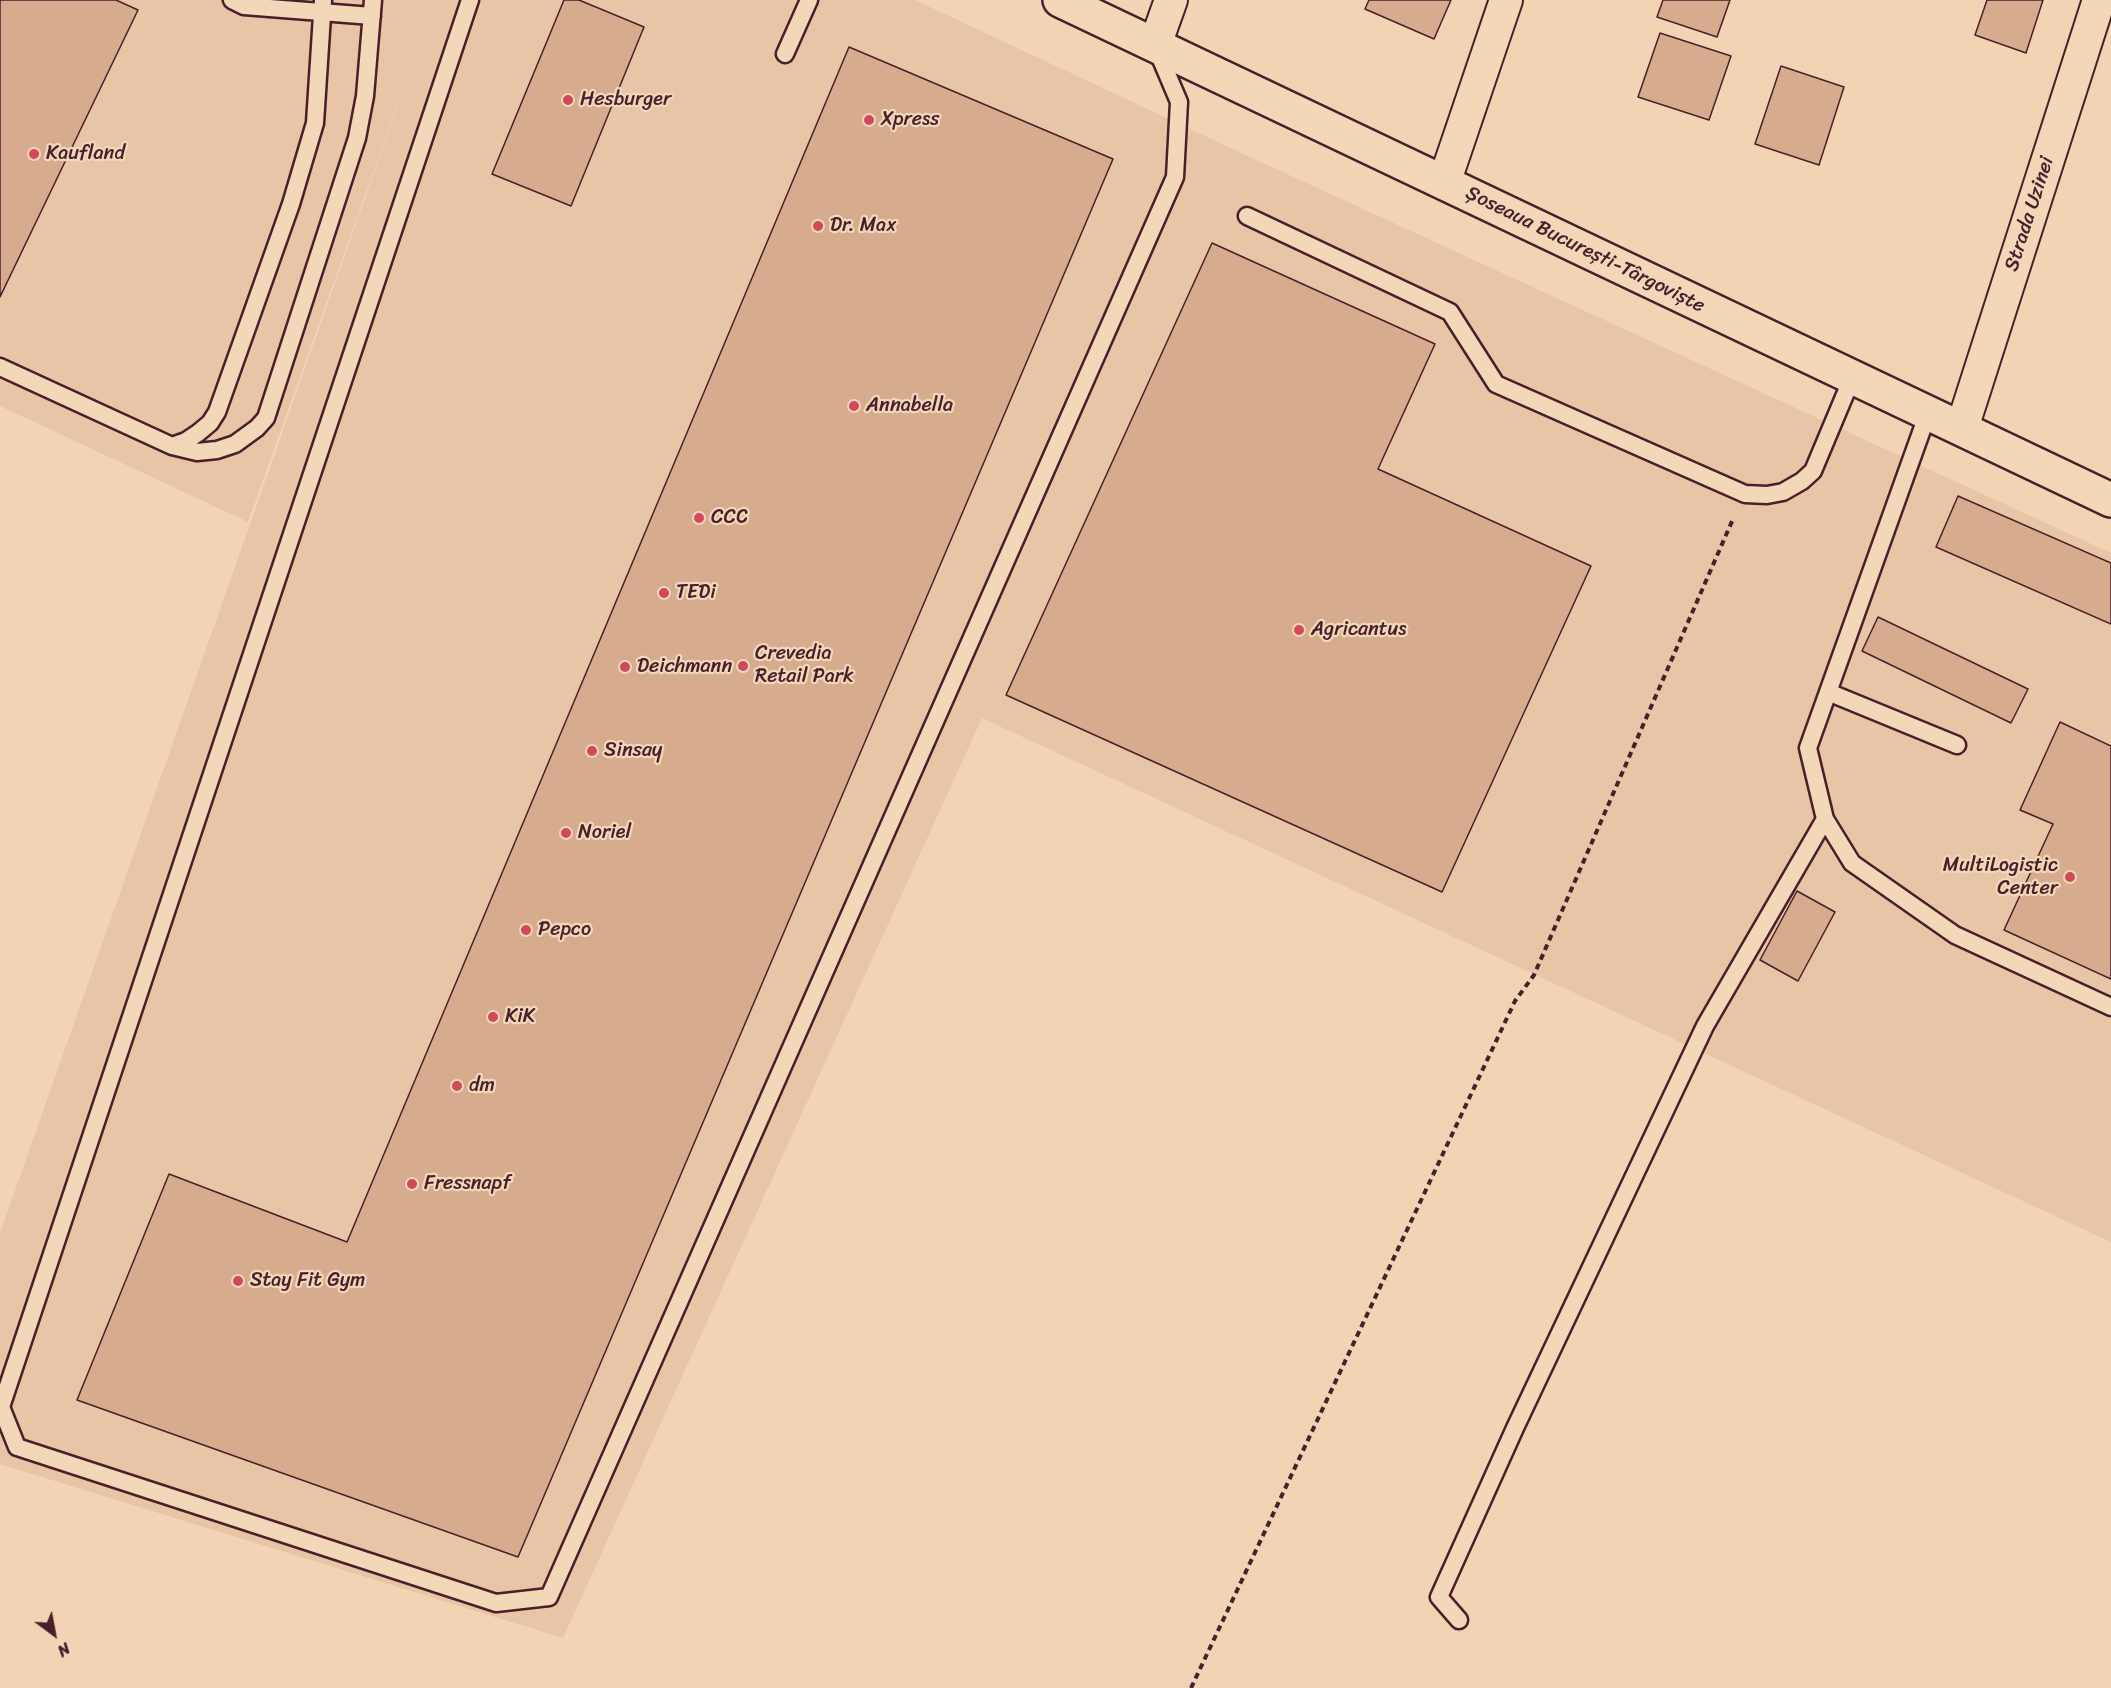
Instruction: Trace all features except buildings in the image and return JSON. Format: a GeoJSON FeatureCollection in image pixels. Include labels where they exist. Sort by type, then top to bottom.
{"type":"FeatureCollection","features":[{"type":"Feature","properties":{"kind":"main road","name":"Șoseaua București-Târgoviște"},"geometry":{"type":"LineString","coordinates":[[1060,0],[2111,500]]}},
{"type":"Feature","properties":{"kind":"street"},"geometry":{"type":"LineString","coordinates":[[1155,45],[1171,0]]}},
{"type":"Feature","properties":{"kind":"street"},"geometry":{"type":"LineString","coordinates":[[1444,183],[1506,0]]}},
{"type":"Feature","properties":{"kind":"street","name":"Strada Uzinei"},"geometry":{"type":"LineString","coordinates":[[1962,428],[2099,0]]}},
{"type":"Feature","properties":{"kind":"lane"},"geometry":{"type":"LineString","coordinates":[[238,3],[270,0]]}},
{"type":"Feature","properties":{"kind":"lane"},"geometry":{"type":"LineString","coordinates":[[470,0],[1,1407],[17,1447],[496,1603],[549,1596],[1175,177],[1179,102],[1155,45]]}},
{"type":"Feature","properties":{"kind":"lane"},"geometry":{"type":"LineString","coordinates":[[785,54],[809,0]]}},
{"type":"Feature","properties":{"kind":"lane"},"geometry":{"type":"LineString","coordinates":[[0,367],[172,446],[197,452],[217,450],[245,438],[266,417],[357,138],[365,96],[373,8],[238,3]]}},
{"type":"Feature","properties":{"kind":"lane"},"geometry":{"type":"LineString","coordinates":[[172,446],[198,434],[210,423],[217,412],[291,204],[315,123],[323,6]]}},
{"type":"Feature","properties":{"kind":"lane"},"geometry":{"type":"LineString","coordinates":[[1247,216],[1450,312],[1496,384],[1744,494],[1767,495],[1783,492],[1802,481],[1813,471],[1852,378]]}},
{"type":"Feature","properties":{"kind":"lane"},"geometry":{"type":"LineString","coordinates":[[1928,413],[1808,748],[1825,819],[1852,863],[1955,935],[2111,1007]]}},
{"type":"Feature","properties":{"kind":"lane"},"geometry":{"type":"LineString","coordinates":[[1828,692],[1957,745]]}},
{"type":"Feature","properties":{"kind":"lane"},"geometry":{"type":"LineString","coordinates":[[1459,1620],[1439,1597],[1515,1428],[1705,1026],[1825,819]]}},
{"type":"Feature","properties":{"kind":"path"},"geometry":{"type":"LineString","coordinates":[[1191,1688],[1515,1001],[1534,975],[1744,494]]}},
{"type":"Feature","properties":{"kind":"shaded area"},"geometry":{"type":"Polygon","coordinates":[[[0,0],[915,0],[1237,151],[2111,553],[2111,1242],[982,718],[563,1638],[0,1464],[0,1233],[431,11],[248,522],[0,406],[0,0]]]}},
{"type":"Feature","properties":{"kind":"place","name":"Hesburger"},"geometry":{"type":"Point","coordinates":[568,100]}},
{"type":"Feature","properties":{"kind":"place","name":"Xpress"},"geometry":{"type":"Point","coordinates":[869,120]}},
{"type":"Feature","properties":{"kind":"place","name":"Kaufland"},"geometry":{"type":"Point","coordinates":[34,154]}},
{"type":"Feature","properties":{"kind":"place","name":"Dr. Max"},"geometry":{"type":"Point","coordinates":[818,226]}},
{"type":"Feature","properties":{"kind":"place","name":"Annabella"},"geometry":{"type":"Point","coordinates":[854,406]}},
{"type":"Feature","properties":{"kind":"place","name":"CCC"},"geometry":{"type":"Point","coordinates":[699,518]}},
{"type":"Feature","properties":{"kind":"place","name":"TEDi"},"geometry":{"type":"Point","coordinates":[664,593]}},
{"type":"Feature","properties":{"kind":"place","name":"Agricantus"},"geometry":{"type":"Point","coordinates":[1299,630]}},
{"type":"Feature","properties":{"kind":"place","name":"Crevedia Retail Park"},"geometry":{"type":"Point","coordinates":[743,666]}},
{"type":"Feature","properties":{"kind":"place","name":"Deichmann"},"geometry":{"type":"Point","coordinates":[625,667]}},
{"type":"Feature","properties":{"kind":"place","name":"Sinsay"},"geometry":{"type":"Point","coordinates":[592,751]}},
{"type":"Feature","properties":{"kind":"place","name":"Noriel"},"geometry":{"type":"Point","coordinates":[566,833]}},
{"type":"Feature","properties":{"kind":"place","name":"MultiLogistic Center"},"geometry":{"type":"Point","coordinates":[2070,877]}},
{"type":"Feature","properties":{"kind":"place","name":"Pepco"},"geometry":{"type":"Point","coordinates":[526,930]}},
{"type":"Feature","properties":{"kind":"place","name":"KiK"},"geometry":{"type":"Point","coordinates":[493,1017]}},
{"type":"Feature","properties":{"kind":"place","name":"dm"},"geometry":{"type":"Point","coordinates":[457,1086]}},
{"type":"Feature","properties":{"kind":"place","name":"Fressnapf"},"geometry":{"type":"Point","coordinates":[412,1184]}},
{"type":"Feature","properties":{"kind":"place","name":"Stay Fit Gym"},"geometry":{"type":"Point","coordinates":[238,1281]}}]}
